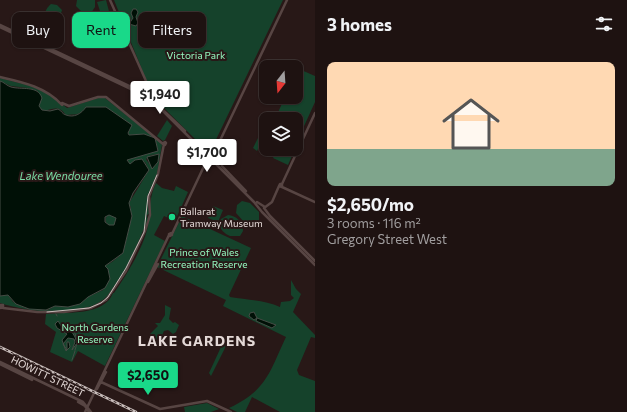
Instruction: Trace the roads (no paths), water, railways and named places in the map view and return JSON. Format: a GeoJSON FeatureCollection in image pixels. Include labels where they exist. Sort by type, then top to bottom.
{"type":"FeatureCollection","features":[{"type":"Feature","properties":{"kind":"main road"},"geometry":{"type":"LineString","coordinates":[[111,0],[148,86],[148,96]]}},
{"type":"Feature","properties":{"kind":"main road"},"geometry":{"type":"LineString","coordinates":[[87,408],[195,183],[209,155],[215,148],[222,135],[287,0]]}},
{"type":"Feature","properties":{"kind":"main road"},"geometry":{"type":"LineString","coordinates":[[0,26],[148,96],[257,202],[315,265]]}},
{"type":"Feature","properties":{"kind":"main road"},"geometry":{"type":"LineString","coordinates":[[0,77],[34,86],[50,94],[62,104],[68,106],[98,97],[106,97],[164,144],[158,174],[149,198],[150,214],[146,231],[126,270],[107,299],[95,307],[64,312],[37,312],[1,307]]}},
{"type":"Feature","properties":{"kind":"main road"},"geometry":{"type":"LineString","coordinates":[[264,210],[281,186],[315,113]]}},
{"type":"Feature","properties":{"kind":"main road"},"geometry":{"type":"LineString","coordinates":[[195,183],[209,155]]}},
{"type":"Feature","properties":{"kind":"main road"},"geometry":{"type":"LineString","coordinates":[[209,155],[315,261]]}},
{"type":"Feature","properties":{"kind":"main road"},"geometry":{"type":"LineString","coordinates":[[207,160],[213,160]]}},
{"type":"Feature","properties":{"kind":"main road"},"geometry":{"type":"LineString","coordinates":[[281,186],[315,202]]}},
{"type":"Feature","properties":{"kind":"main road","name":"HOWITT STREET"},"geometry":{"type":"LineString","coordinates":[[0,363],[71,397],[87,408]]}},
{"type":"Feature","properties":{"kind":"main road"},"geometry":{"type":"LineString","coordinates":[[100,381],[160,409],[207,401],[231,412]]}},
{"type":"Feature","properties":{"kind":"water"},"geometry":{"type":"Polygon","coordinates":[[[133,9],[136,9],[138,12],[136,17],[138,23],[136,26],[130,24],[133,18],[131,13],[133,9]]]}},
{"type":"Feature","properties":{"kind":"water","name":"Lake Wendouree"},"geometry":{"type":"Polygon","coordinates":[[[0,81],[11,87],[37,91],[42,98],[39,106],[42,110],[50,111],[58,109],[69,116],[75,116],[82,112],[86,107],[106,107],[132,125],[128,133],[129,135],[144,134],[155,138],[158,151],[127,160],[130,164],[135,160],[142,159],[149,170],[133,193],[129,203],[132,216],[123,253],[105,266],[108,269],[110,279],[105,288],[88,297],[80,304],[68,307],[55,306],[46,310],[29,309],[16,304],[8,295],[0,296],[0,81]],[[109,215],[105,217],[105,222],[109,225],[114,225],[116,218],[109,215]]]}},
{"type":"Feature","properties":{"kind":"water"},"geometry":{"type":"Polygon","coordinates":[[[159,154],[158,162],[152,169],[147,157],[159,154]]]}},
{"type":"Feature","properties":{"kind":"water"},"geometry":{"type":"Polygon","coordinates":[[[254,312],[257,318],[254,320],[249,316],[250,313],[254,312]]]}},
{"type":"Feature","properties":{"kind":"water"},"geometry":{"type":"Polygon","coordinates":[[[257,318],[276,325],[272,328],[256,321],[257,318]]]}},
{"type":"Feature","properties":{"kind":"water"},"geometry":{"type":"Polygon","coordinates":[[[58,321],[62,327],[69,327],[75,337],[77,343],[72,350],[75,342],[74,339],[68,338],[63,344],[62,340],[67,334],[57,328],[55,324],[58,321]]]}},
{"type":"Feature","properties":{"kind":"water"},"geometry":{"type":"Polygon","coordinates":[[[67,342],[69,342],[70,347],[67,350],[67,342]]]}},
{"type":"Feature","properties":{"kind":"waterway"},"geometry":{"type":"LineString","coordinates":[[69,324],[76,337],[77,343],[75,350]]}},
{"type":"Feature","properties":{"kind":"waterway"},"geometry":{"type":"LineString","coordinates":[[72,360],[75,351]]}},
{"type":"Feature","properties":{"kind":"tram line"},"geometry":{"type":"LineString","coordinates":[[47,312],[89,308],[101,303],[108,297],[126,268],[144,232],[148,196],[157,175]]}},
{"type":"Feature","properties":{"kind":"railway"},"geometry":{"type":"LineString","coordinates":[[0,347],[136,412]]}},
{"type":"Feature","properties":{"kind":"place","name":"Ballarat Tramway Museum"},"geometry":{"type":"Point","coordinates":[172,217]}},
{"type":"Feature","properties":{"kind":"district","name":"LAKE GARDENS"},"geometry":{"type":"Point","coordinates":[197,340]}},
{"type":"Feature","properties":{"kind":"park label","name":"Victoria Park"},"geometry":{"type":"Point","coordinates":[196,55]}},
{"type":"Feature","properties":{"kind":"park label","name":"Prince of Wales Recreation Reserve"},"geometry":{"type":"Point","coordinates":[204,258]}},
{"type":"Feature","properties":{"kind":"park label","name":"North Gardens Reserve"},"geometry":{"type":"Point","coordinates":[95,332]}}]}
